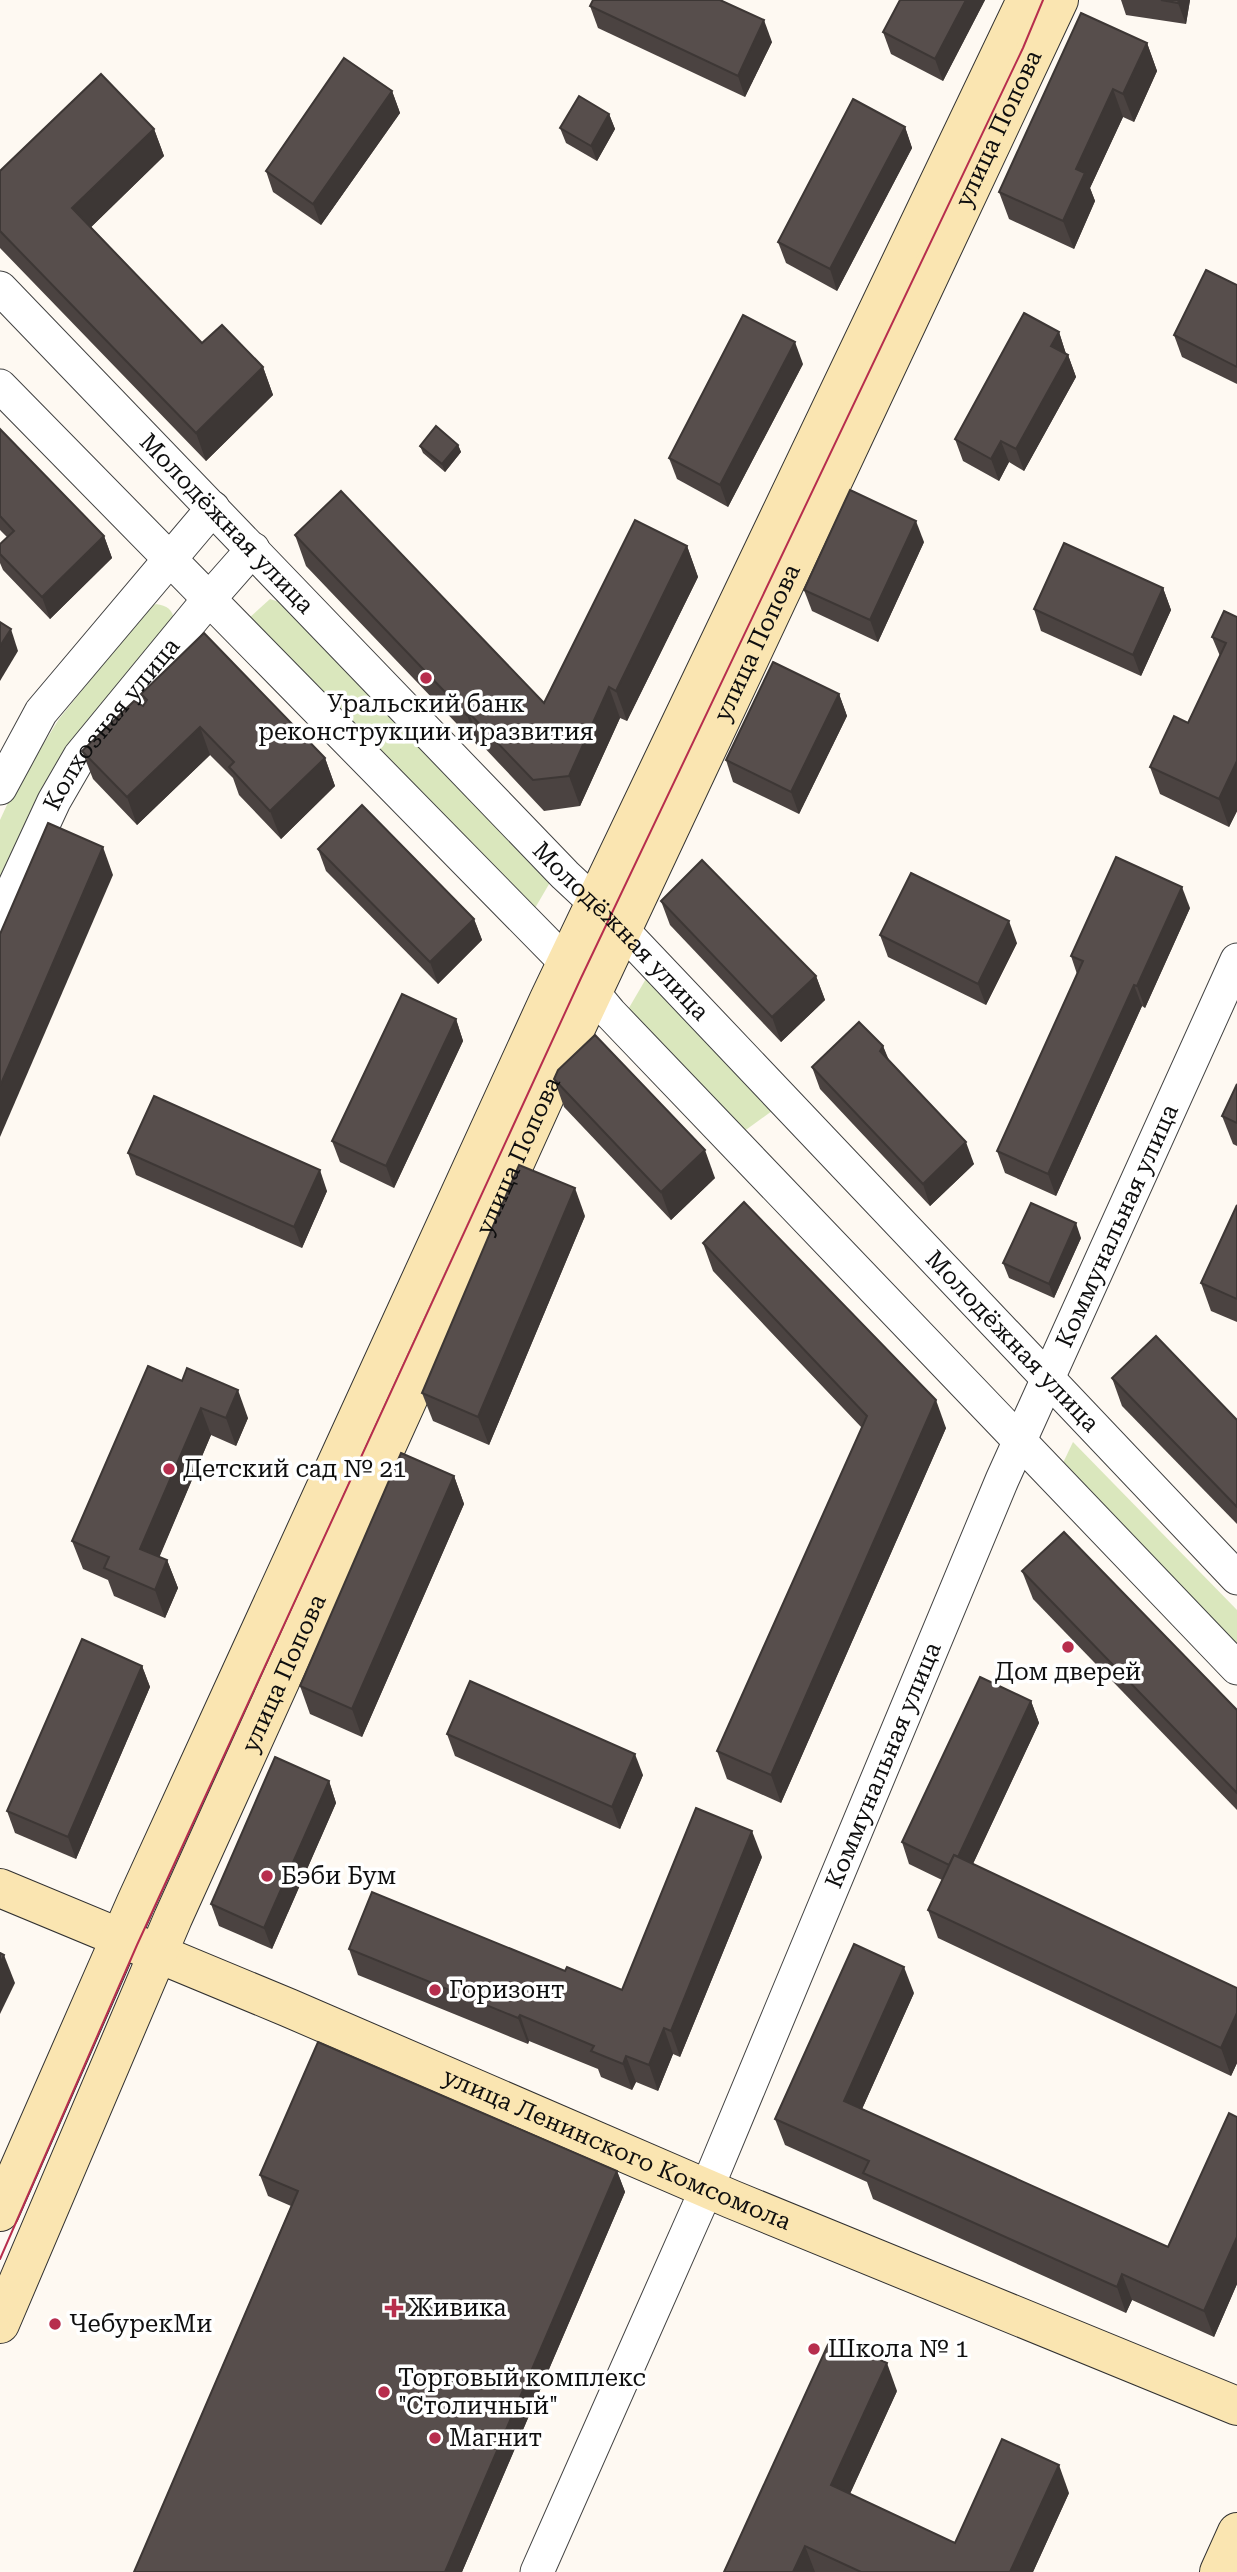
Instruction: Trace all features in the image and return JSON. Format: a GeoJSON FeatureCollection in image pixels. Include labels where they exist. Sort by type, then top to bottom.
{"type":"FeatureCollection","features":[{"type":"Feature","properties":{"kind":"street","name":"улица Попова"},"geometry":{"type":"LineString","coordinates":[[0,2211],[121,1938],[566,964],[1026,0]]}},
{"type":"Feature","properties":{"kind":"street","name":"улица Попова"},"geometry":{"type":"LineString","coordinates":[[0,2324],[158,1954],[622,930],[1059,0]]}},
{"type":"Feature","properties":{"kind":"street","name":"Молодёжная улица"},"geometry":{"type":"LineString","coordinates":[[0,288],[565,875],[622,930],[1237,1578]]}},
{"type":"Feature","properties":{"kind":"street"},"geometry":{"type":"LineString","coordinates":[[0,386],[594,992],[620,1023],[1237,1668]]}},
{"type":"Feature","properties":{"kind":"street"},"geometry":{"type":"LineString","coordinates":[[0,788],[41,712],[214,508]]}},
{"type":"Feature","properties":{"kind":"street","name":"Колхозная улица"},"geometry":{"type":"LineString","coordinates":[[0,917],[54,801],[80,756],[253,549]]}},
{"type":"Feature","properties":{"kind":"street","name":"Коммунальная улица"},"geometry":{"type":"LineString","coordinates":[[537,2572],[707,2188],[1020,1440],[1237,960]]}},
{"type":"Feature","properties":{"kind":"street","name":"улица Ленинского Комсомола"},"geometry":{"type":"LineString","coordinates":[[0,1888],[707,2188],[1237,2406]]}},
{"type":"Feature","properties":{"kind":"street"},"geometry":{"type":"LineString","coordinates":[[1219,2572],[1237,2532]]}},
{"type":"Feature","properties":{"kind":"green space"},"geometry":{"type":"Polygon","coordinates":[[[270,599],[292,606],[552,879],[531,915],[249,618],[270,599]]]}},
{"type":"Feature","properties":{"kind":"green space"},"geometry":{"type":"Polygon","coordinates":[[[156,604],[169,609],[174,621],[0,888],[0,820],[12,794],[59,719],[148,608],[156,604]]]}},
{"type":"Feature","properties":{"kind":"green space"},"geometry":{"type":"Polygon","coordinates":[[[647,977],[772,1111],[743,1132],[626,1013],[647,977]]]}},
{"type":"Feature","properties":{"kind":"green space"},"geometry":{"type":"Polygon","coordinates":[[[1073,1442],[1237,1610],[1237,1649],[1062,1465],[1073,1442]]]}},
{"type":"Feature","properties":{"kind":"building"},"geometry":{"type":"Polygon","coordinates":[[[593,0],[720,0],[764,20],[738,76],[590,6],[593,0]]]}},
{"type":"Feature","properties":{"kind":"building"},"geometry":{"type":"Polygon","coordinates":[[[900,0],[966,0],[935,59],[883,32],[900,0]]]}},
{"type":"Feature","properties":{"kind":"building"},"geometry":{"type":"Polygon","coordinates":[[[1081,13],[1147,43],[1123,94],[1113,89],[1076,169],[1085,173],[1063,221],[999,192],[1081,13]]]}},
{"type":"Feature","properties":{"kind":"building"},"geometry":{"type":"Polygon","coordinates":[[[344,58],[392,91],[313,204],[266,171],[344,58]]]}},
{"type":"Feature","properties":{"kind":"building"},"geometry":{"type":"Polygon","coordinates":[[[101,74],[154,129],[72,208],[202,343],[222,325],[263,367],[196,433],[0,231],[0,171],[101,74]]]}},
{"type":"Feature","properties":{"kind":"building"},"geometry":{"type":"Polygon","coordinates":[[[579,96],[609,114],[591,146],[560,128],[579,96]]]}},
{"type":"Feature","properties":{"kind":"building"},"geometry":{"type":"Polygon","coordinates":[[[853,99],[905,127],[830,269],[778,242],[853,99]]]}},
{"type":"Feature","properties":{"kind":"building"},"geometry":{"type":"Polygon","coordinates":[[[1206,270],[1237,285],[1237,367],[1174,335],[1206,270]]]}},
{"type":"Feature","properties":{"kind":"building"},"geometry":{"type":"Polygon","coordinates":[[[1024,313],[1059,332],[1051,346],[1068,355],[1016,449],[1001,441],[991,459],[955,439],[1024,313]]]}},
{"type":"Feature","properties":{"kind":"building"},"geometry":{"type":"Polygon","coordinates":[[[743,315],[795,342],[720,485],[669,458],[743,315]]]}},
{"type":"Feature","properties":{"kind":"building"},"geometry":{"type":"Polygon","coordinates":[[[436,426],[458,445],[442,464],[420,446],[436,426]]]}},
{"type":"Feature","properties":{"kind":"building"},"geometry":{"type":"Polygon","coordinates":[[[0,429],[104,536],[42,597],[0,554],[0,544],[14,531],[0,516],[0,429]]]}},
{"type":"Feature","properties":{"kind":"building"},"geometry":{"type":"Polygon","coordinates":[[[850,490],[916,521],[870,620],[804,590],[850,490]]]}},
{"type":"Feature","properties":{"kind":"building"},"geometry":{"type":"Polygon","coordinates":[[[341,491],[544,703],[635,520],[687,546],[616,691],[609,687],[569,776],[533,780],[295,535],[341,491]]]}},
{"type":"Feature","properties":{"kind":"building"},"geometry":{"type":"Polygon","coordinates":[[[1064,543],[1163,588],[1133,655],[1034,609],[1064,543]]]}},
{"type":"Feature","properties":{"kind":"building"},"geometry":{"type":"Polygon","coordinates":[[[1224,611],[1237,617],[1237,761],[1219,799],[1150,767],[1174,716],[1188,723],[1226,643],[1212,637],[1224,611]]]}},
{"type":"Feature","properties":{"kind":"building"},"geometry":{"type":"Polygon","coordinates":[[[0,622],[11,629],[0,646],[0,622]]]}},
{"type":"Feature","properties":{"kind":"building"},"geometry":{"type":"Polygon","coordinates":[[[204,633],[325,758],[270,811],[229,767],[234,762],[200,727],[127,797],[82,751],[134,701],[143,706],[147,700],[141,694],[204,633]]]}},
{"type":"Feature","properties":{"kind":"building"},"geometry":{"type":"Polygon","coordinates":[[[773,662],[839,694],[791,792],[726,760],[773,662]]]}},
{"type":"Feature","properties":{"kind":"building"},"geometry":{"type":"Polygon","coordinates":[[[362,805],[474,919],[430,962],[318,849],[362,805]]]}},
{"type":"Feature","properties":{"kind":"building"},"geometry":{"type":"Polygon","coordinates":[[[48,823],[103,847],[0,1086],[0,934],[48,823]]]}},
{"type":"Feature","properties":{"kind":"building"},"geometry":{"type":"Polygon","coordinates":[[[1116,857],[1182,887],[1048,1174],[997,1151],[1083,961],[1071,956],[1116,857]]]}},
{"type":"Feature","properties":{"kind":"building"},"geometry":{"type":"Polygon","coordinates":[[[702,860],[816,976],[772,1017],[661,901],[702,860]]]}},
{"type":"Feature","properties":{"kind":"building"},"geometry":{"type":"Polygon","coordinates":[[[911,873],[1009,921],[978,984],[880,935],[911,873]]]}},
{"type":"Feature","properties":{"kind":"building"},"geometry":{"type":"Polygon","coordinates":[[[402,994],[456,1019],[386,1166],[332,1141],[402,994]]]}},
{"type":"Feature","properties":{"kind":"building"},"geometry":{"type":"Polygon","coordinates":[[[859,1022],[883,1046],[880,1051],[966,1142],[923,1184],[812,1067],[859,1022]]]}},
{"type":"Feature","properties":{"kind":"building"},"geometry":{"type":"Polygon","coordinates":[[[595,1035],[705,1150],[661,1192],[554,1079],[558,1070],[595,1035]]]}},
{"type":"Feature","properties":{"kind":"building"},"geometry":{"type":"Polygon","coordinates":[[[1237,1084],[1237,1123],[1222,1116],[1237,1084]]]}},
{"type":"Feature","properties":{"kind":"building"},"geometry":{"type":"Polygon","coordinates":[[[154,1096],[320,1170],[294,1227],[128,1153],[154,1096]]]}},
{"type":"Feature","properties":{"kind":"building"},"geometry":{"type":"Polygon","coordinates":[[[519,1165],[575,1188],[478,1417],[422,1393],[519,1165]]]}},
{"type":"Feature","properties":{"kind":"building"},"geometry":{"type":"Polygon","coordinates":[[[744,1202],[936,1400],[771,1775],[717,1751],[867,1416],[703,1243],[744,1202]]]}},
{"type":"Feature","properties":{"kind":"building"},"geometry":{"type":"Polygon","coordinates":[[[1031,1203],[1076,1223],[1049,1284],[1003,1263],[1031,1203]]]}},
{"type":"Feature","properties":{"kind":"building"},"geometry":{"type":"Polygon","coordinates":[[[1237,1205],[1237,1299],[1201,1283],[1237,1205]]]}},
{"type":"Feature","properties":{"kind":"building"},"geometry":{"type":"Polygon","coordinates":[[[1156,1336],[1237,1420],[1237,1507],[1112,1378],[1156,1336]]]}},
{"type":"Feature","properties":{"kind":"building"},"geometry":{"type":"Polygon","coordinates":[[[148,1366],[182,1381],[187,1368],[238,1390],[226,1418],[201,1408],[140,1549],[167,1560],[155,1590],[104,1568],[109,1557],[72,1541],[148,1366]]]}},
{"type":"Feature","properties":{"kind":"building"},"geometry":{"type":"Polygon","coordinates":[[[401,1453],[454,1476],[352,1709],[300,1686],[401,1453]]]}},
{"type":"Feature","properties":{"kind":"building"},"geometry":{"type":"Polygon","coordinates":[[[1064,1532],[1237,1710],[1237,1793],[1022,1571],[1064,1532]]]}},
{"type":"Feature","properties":{"kind":"building"},"geometry":{"type":"Polygon","coordinates":[[[82,1639],[142,1666],[68,1837],[7,1811],[82,1639]]]}},
{"type":"Feature","properties":{"kind":"building"},"geometry":{"type":"Polygon","coordinates":[[[980,1677],[1031,1701],[958,1857],[954,1855],[949,1865],[902,1842],[980,1677]]]}},
{"type":"Feature","properties":{"kind":"building"},"geometry":{"type":"Polygon","coordinates":[[[470,1681],[635,1754],[612,1807],[447,1734],[470,1681]]]}},
{"type":"Feature","properties":{"kind":"building"},"geometry":{"type":"Polygon","coordinates":[[[275,1757],[329,1781],[264,1928],[211,1904],[275,1757]]]}},
{"type":"Feature","properties":{"kind":"building"},"geometry":{"type":"Polygon","coordinates":[[[696,1808],[752,1831],[671,2031],[664,2028],[649,2065],[626,2056],[623,2064],[591,2051],[594,2046],[349,1949],[372,1892],[565,1971],[567,1967],[622,1990],[696,1808]]]}},
{"type":"Feature","properties":{"kind":"building"},"geometry":{"type":"Polygon","coordinates":[[[954,1855],[1237,1988],[1237,2013],[1221,2048],[928,1910],[954,1855]]]}},
{"type":"Feature","properties":{"kind":"building"},"geometry":{"type":"Polygon","coordinates":[[[854,1944],[904,1967],[844,2101],[1168,2247],[1229,2113],[1237,2117],[1237,2237],[1204,2311],[1122,2274],[1117,2287],[863,2173],[869,2161],[775,2119],[854,1944]]]}},
{"type":"Feature","properties":{"kind":"building","name":"Торговый комплекс \"Столичный\""},"geometry":{"type":"Polygon","coordinates":[[[318,2042],[617,2171],[445,2572],[134,2572],[298,2191],[260,2175],[318,2042]]]}},
{"type":"Feature","properties":{"kind":"building"},"geometry":{"type":"Polygon","coordinates":[[[831,2338],[887,2363],[831,2485],[955,2543],[1002,2439],[1059,2465],[1010,2572],[861,2572],[805,2546],[793,2572],[724,2572],[831,2338]]]}},
{"type":"Feature","properties":{"kind":"tram line"},"geometry":{"type":"LineString","coordinates":[[0,2259],[137,1945],[581,978],[1023,48],[1043,0]]}},
{"type":"Feature","properties":{"kind":"place","name":"Уральский банк реконструкции и развития"},"geometry":{"type":"Point","coordinates":[426,678]}},
{"type":"Feature","properties":{"kind":"place","name":"Детский сад № 21"},"geometry":{"type":"Point","coordinates":[169,1469]}},
{"type":"Feature","properties":{"kind":"place","name":"Дом дверей"},"geometry":{"type":"Point","coordinates":[1068,1647]}},
{"type":"Feature","properties":{"kind":"place","name":"Бэби Бум"},"geometry":{"type":"Point","coordinates":[267,1876]}},
{"type":"Feature","properties":{"kind":"place","name":"Горизонт"},"geometry":{"type":"Point","coordinates":[435,1990]}},
{"type":"Feature","properties":{"kind":"place","name":"Живика"},"geometry":{"type":"Point","coordinates":[394,2308]}},
{"type":"Feature","properties":{"kind":"place","name":"ЧебурекМи"},"geometry":{"type":"Point","coordinates":[55,2324]}},
{"type":"Feature","properties":{"kind":"place","name":"Школа № 1"},"geometry":{"type":"Point","coordinates":[814,2349]}},
{"type":"Feature","properties":{"kind":"place","name":"Торговый комплекс \"Столичный\""},"geometry":{"type":"Point","coordinates":[384,2392]}},
{"type":"Feature","properties":{"kind":"place","name":"Магнит"},"geometry":{"type":"Point","coordinates":[435,2438]}}]}
